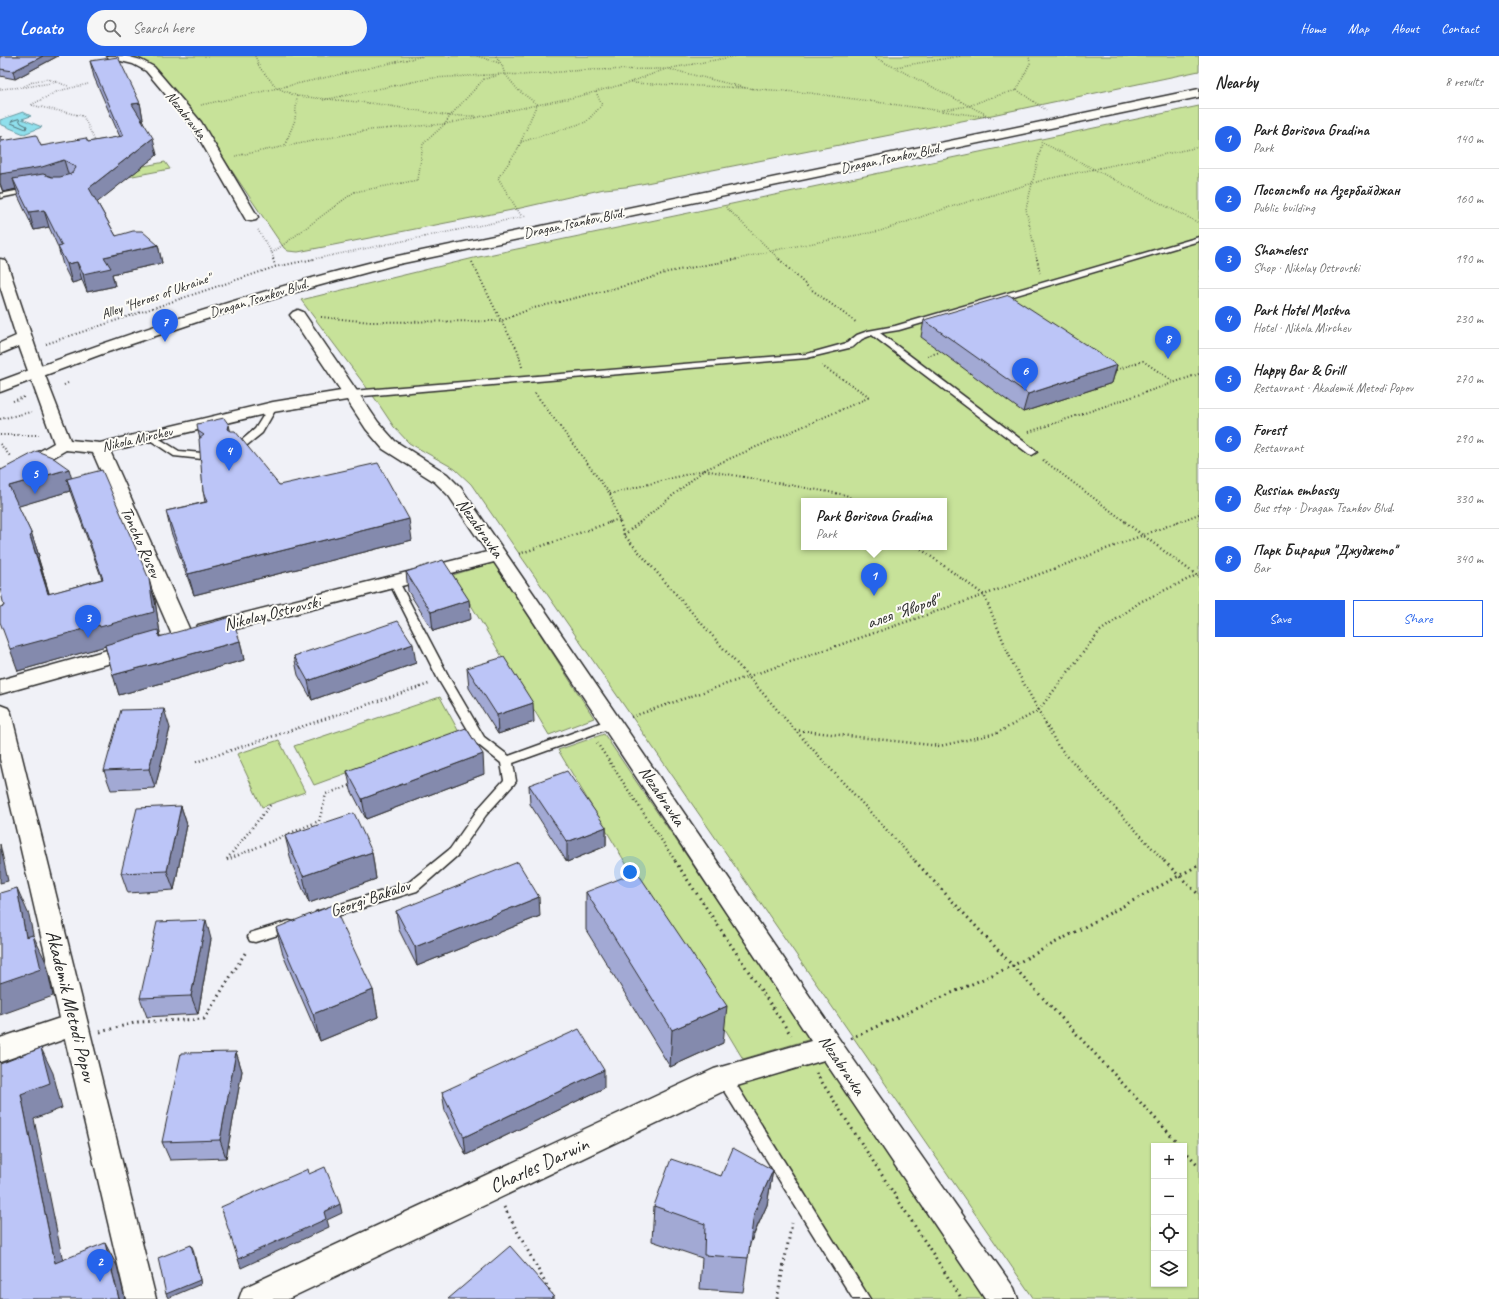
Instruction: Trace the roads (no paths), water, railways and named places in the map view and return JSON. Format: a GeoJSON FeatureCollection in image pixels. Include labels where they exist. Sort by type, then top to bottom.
{"type":"FeatureCollection","features":[{"type":"Feature","properties":{"kind":"main road","name":"Dragan Tsankov Blvd."},"geometry":{"type":"LineString","coordinates":[[1159,101],[1199,88]]}},
{"type":"Feature","properties":{"kind":"main road","name":"Dragan Tsankov Blvd."},"geometry":{"type":"LineString","coordinates":[[0,387],[186,320],[285,289],[393,261],[1199,93]]}},
{"type":"Feature","properties":{"kind":"street","name":"Nezabravka"},"geometry":{"type":"LineString","coordinates":[[114,56],[137,62],[150,69],[196,125],[250,217]]}},
{"type":"Feature","properties":{"kind":"street"},"geometry":{"type":"LineString","coordinates":[[0,263],[2,278],[61,440],[0,481]]}},
{"type":"Feature","properties":{"kind":"street","name":"Nezabravka"},"geometry":{"type":"LineString","coordinates":[[298,315],[372,426],[389,445],[442,478],[455,492],[501,557],[830,1047],[1003,1299]]}},
{"type":"Feature","properties":{"kind":"street"},"geometry":{"type":"LineString","coordinates":[[0,349],[25,338]]}},
{"type":"Feature","properties":{"kind":"street","name":"Nikola Mirchev"},"geometry":{"type":"LineString","coordinates":[[61,440],[100,448],[273,407],[352,394]]}},
{"type":"Feature","properties":{"kind":"street","name":"Toncho Rusev"},"geometry":{"type":"LineString","coordinates":[[100,448],[167,640]]}},
{"type":"Feature","properties":{"kind":"street","name":"Nikolay Ostrovski"},"geometry":{"type":"LineString","coordinates":[[0,687],[167,640],[394,582],[501,557]]}},
{"type":"Feature","properties":{"kind":"street","name":"Akademik Metodi Popov"},"geometry":{"type":"LineString","coordinates":[[0,713],[7,773],[75,1024],[141,1299]]}},
{"type":"Feature","properties":{"kind":"street"},"geometry":{"type":"LineString","coordinates":[[0,1050],[75,1024]]}},
{"type":"Feature","properties":{"kind":"street","name":"Charles Darwin"},"geometry":{"type":"LineString","coordinates":[[254,1299],[493,1188],[724,1078],[830,1047]]}},
{"type":"Feature","properties":{"kind":"lane"},"geometry":{"type":"LineString","coordinates":[[0,196],[36,189]]}},
{"type":"Feature","properties":{"kind":"lane"},"geometry":{"type":"LineString","coordinates":[[352,394],[807,356],[850,345],[855,339],[873,332],[896,328],[1199,239]]}},
{"type":"Feature","properties":{"kind":"lane"},"geometry":{"type":"LineString","coordinates":[[999,297],[1010,303]]}},
{"type":"Feature","properties":{"kind":"lane"},"geometry":{"type":"LineString","coordinates":[[873,332],[1032,452]]}},
{"type":"Feature","properties":{"kind":"lane"},"geometry":{"type":"LineString","coordinates":[[238,448],[259,431],[273,407]]}},
{"type":"Feature","properties":{"kind":"lane"},"geometry":{"type":"LineString","coordinates":[[150,436],[177,454],[202,456]]}},
{"type":"Feature","properties":{"kind":"lane"},"geometry":{"type":"LineString","coordinates":[[394,582],[444,679],[480,740],[507,761],[612,723]]}},
{"type":"Feature","properties":{"kind":"lane","name":"Georgi Bakalov"},"geometry":{"type":"LineString","coordinates":[[255,937],[412,887],[454,852],[482,812],[510,781],[507,761]]}},
{"type":"Feature","properties":{"kind":"lane"},"geometry":{"type":"LineString","coordinates":[[724,1078],[862,1299]]}},
{"type":"Feature","properties":{"kind":"water"},"geometry":{"type":"Polygon","coordinates":[[[23,112],[31,116],[22,119],[42,127],[24,134],[0,124],[0,120],[23,112]]]}},
{"type":"Feature","properties":{"kind":"place","name":"Russian embassy"},"geometry":{"type":"Point","coordinates":[165,342]}},
{"type":"Feature","properties":{"kind":"place","name":"Парк Бирария ''Джуджето''"},"geometry":{"type":"Point","coordinates":[1168,359]}},
{"type":"Feature","properties":{"kind":"place","name":"Forest"},"geometry":{"type":"Point","coordinates":[1025,391]}},
{"type":"Feature","properties":{"kind":"place","name":"Park Hotel Moskva"},"geometry":{"type":"Point","coordinates":[229,471]}},
{"type":"Feature","properties":{"kind":"place","name":"Happy Bar & Grill"},"geometry":{"type":"Point","coordinates":[35,494]}},
{"type":"Feature","properties":{"kind":"place","name":"Park Borisova Gradina"},"geometry":{"type":"Point","coordinates":[874,596]}},
{"type":"Feature","properties":{"kind":"place","name":"Shameless"},"geometry":{"type":"Point","coordinates":[88,638]}},
{"type":"Feature","properties":{"kind":"place","name":"Посолство на Азербайджан"},"geometry":{"type":"Point","coordinates":[100,1282]}}]}
